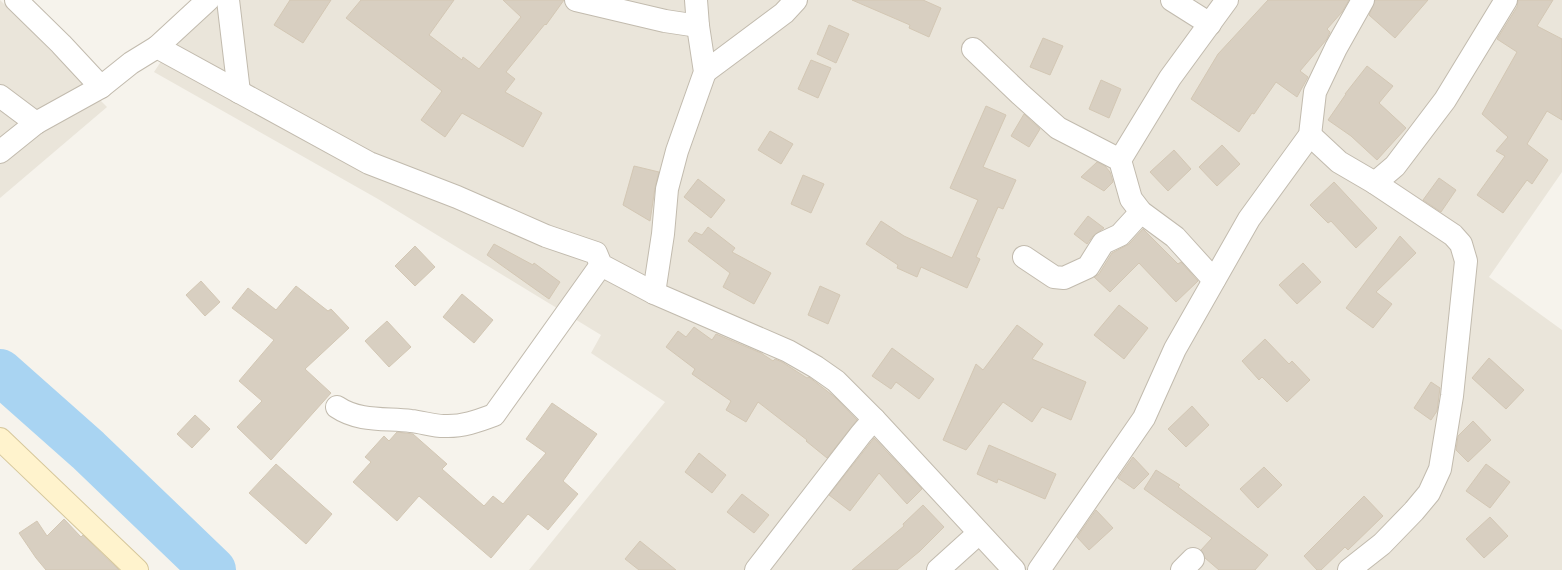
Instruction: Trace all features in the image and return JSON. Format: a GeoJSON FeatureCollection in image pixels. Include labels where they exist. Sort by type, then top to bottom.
{"type":"FeatureCollection","features":[{"type":"Feature","properties":{"kind":"street"},"geometry":{"type":"LineString","coordinates":[[16,0],[101,87]]}},
{"type":"Feature","properties":{"kind":"street"},"geometry":{"type":"LineString","coordinates":[[0,152],[36,124],[101,87],[131,63],[157,47],[208,0]]}},
{"type":"Feature","properties":{"kind":"street"},"geometry":{"type":"LineString","coordinates":[[228,0],[239,92]]}},
{"type":"Feature","properties":{"kind":"street"},"geometry":{"type":"LineString","coordinates":[[576,0],[665,21],[698,26]]}},
{"type":"Feature","properties":{"kind":"street"},"geometry":{"type":"LineString","coordinates":[[654,293],[663,234],[667,189],[677,151],[705,72],[698,26],[696,0]]}},
{"type":"Feature","properties":{"kind":"street"},"geometry":{"type":"LineString","coordinates":[[705,72],[784,13],[796,0]]}},
{"type":"Feature","properties":{"kind":"street"},"geometry":{"type":"LineString","coordinates":[[1172,0],[1210,24]]}},
{"type":"Feature","properties":{"kind":"street"},"geometry":{"type":"LineString","coordinates":[[1120,160],[1170,78],[1227,0]]}},
{"type":"Feature","properties":{"kind":"street"},"geometry":{"type":"LineString","coordinates":[[1039,570],[1144,418],[1175,349],[1249,219],[1310,135],[1315,92],[1336,48],[1363,0]]}},
{"type":"Feature","properties":{"kind":"street"},"geometry":{"type":"LineString","coordinates":[[1375,183],[1395,166],[1416,141],[1445,100],[1506,0]]}},
{"type":"Feature","properties":{"kind":"street"},"geometry":{"type":"LineString","coordinates":[[157,47],[369,163],[457,197],[546,236],[596,253],[601,265],[654,293],[788,351],[816,367],[836,381],[874,419],[1014,570]]}},
{"type":"Feature","properties":{"kind":"street"},"geometry":{"type":"LineString","coordinates":[[973,49],[1058,128],[1120,160],[1131,199],[1141,212],[1175,237],[1214,280]]}},
{"type":"Feature","properties":{"kind":"street"},"geometry":{"type":"LineString","coordinates":[[0,96],[36,124]]}},
{"type":"Feature","properties":{"kind":"street"},"geometry":{"type":"LineString","coordinates":[[1310,135],[1339,162],[1375,183],[1453,235],[1461,244],[1466,261],[1452,396],[1440,470],[1429,493],[1414,511],[1382,544],[1349,570]]}},
{"type":"Feature","properties":{"kind":"street"},"geometry":{"type":"LineString","coordinates":[[1024,257],[1054,276],[1064,278],[1088,267],[1103,243],[1120,235],[1141,212]]}},
{"type":"Feature","properties":{"kind":"street"},"geometry":{"type":"LineString","coordinates":[[337,407],[346,413],[372,419],[411,421],[444,426],[476,423],[494,414],[601,265]]}},
{"type":"Feature","properties":{"kind":"street"},"geometry":{"type":"LineString","coordinates":[[756,570],[874,419]]}},
{"type":"Feature","properties":{"kind":"street"},"geometry":{"type":"LineString","coordinates":[[0,439],[137,570]]}},
{"type":"Feature","properties":{"kind":"street"},"geometry":{"type":"LineString","coordinates":[[938,570],[979,533]]}},
{"type":"Feature","properties":{"kind":"shaded area"},"geometry":{"type":"Polygon","coordinates":[[[0,0],[107,107],[0,198],[0,0]]]}},
{"type":"Feature","properties":{"kind":"shaded area"},"geometry":{"type":"Polygon","coordinates":[[[202,0],[1562,0],[1562,172],[1489,277],[1562,330],[1562,570],[529,570],[665,402],[591,353],[601,335],[378,199],[154,72],[202,0]]]}},
{"type":"Feature","properties":{"kind":"building"},"geometry":{"type":"Polygon","coordinates":[[[290,0],[331,0],[303,43],[274,25],[290,0]]]}},
{"type":"Feature","properties":{"kind":"building"},"geometry":{"type":"Polygon","coordinates":[[[361,0],[454,0],[429,35],[462,60],[463,57],[479,69],[521,17],[503,0],[564,0],[546,25],[545,24],[506,72],[515,79],[505,92],[542,113],[523,147],[462,113],[445,137],[421,120],[442,91],[346,18],[361,0]]]}},
{"type":"Feature","properties":{"kind":"building"},"geometry":{"type":"Polygon","coordinates":[[[852,0],[923,0],[941,8],[929,37],[909,28],[910,25],[852,0]]]}},
{"type":"Feature","properties":{"kind":"building"},"geometry":{"type":"Polygon","coordinates":[[[1268,0],[1349,0],[1342,12],[1327,29],[1330,32],[1327,39],[1300,71],[1308,77],[1297,97],[1276,82],[1254,114],[1252,113],[1239,132],[1191,99],[1218,54],[1268,0]]]}},
{"type":"Feature","properties":{"kind":"building"},"geometry":{"type":"Polygon","coordinates":[[[1375,0],[1428,0],[1395,38],[1369,15],[1375,0]]]}},
{"type":"Feature","properties":{"kind":"building"},"geometry":{"type":"Polygon","coordinates":[[[1518,0],[1553,0],[1537,26],[1562,39],[1562,120],[1547,111],[1527,144],[1548,160],[1532,184],[1527,180],[1503,213],[1477,195],[1505,156],[1496,151],[1508,137],[1482,114],[1517,52],[1497,39],[1517,7],[1518,0]]]}},
{"type":"Feature","properties":{"kind":"building"},"geometry":{"type":"Polygon","coordinates":[[[829,25],[849,34],[836,63],[817,54],[829,25]]]}},
{"type":"Feature","properties":{"kind":"building"},"geometry":{"type":"Polygon","coordinates":[[[1043,38],[1063,46],[1050,75],[1030,67],[1043,38]]]}},
{"type":"Feature","properties":{"kind":"building"},"geometry":{"type":"Polygon","coordinates":[[[811,60],[831,68],[818,98],[798,89],[811,60]]]}},
{"type":"Feature","properties":{"kind":"building"},"geometry":{"type":"Polygon","coordinates":[[[1367,66],[1393,86],[1379,103],[1406,128],[1377,160],[1351,136],[1328,120],[1345,94],[1367,66]]]}},
{"type":"Feature","properties":{"kind":"building"},"geometry":{"type":"Polygon","coordinates":[[[1101,80],[1121,89],[1109,118],[1089,109],[1101,80]]]}},
{"type":"Feature","properties":{"kind":"building"},"geometry":{"type":"Polygon","coordinates":[[[986,106],[1006,115],[983,167],[1016,180],[1003,209],[998,207],[976,257],[980,259],[967,288],[921,267],[917,277],[897,268],[898,265],[866,244],[881,221],[904,236],[952,258],[978,200],[950,188],[986,106]]]}},
{"type":"Feature","properties":{"kind":"building"},"geometry":{"type":"Polygon","coordinates":[[[1024,114],[1040,129],[1029,147],[1011,136],[1024,114]]]}},
{"type":"Feature","properties":{"kind":"building"},"geometry":{"type":"Polygon","coordinates":[[[770,131],[793,144],[781,164],[758,150],[770,131]]]}},
{"type":"Feature","properties":{"kind":"building"},"geometry":{"type":"Polygon","coordinates":[[[1222,145],[1240,164],[1217,186],[1199,167],[1222,145]]]}},
{"type":"Feature","properties":{"kind":"building"},"geometry":{"type":"Polygon","coordinates":[[[1174,150],[1191,169],[1168,191],[1150,172],[1174,150]]]}},
{"type":"Feature","properties":{"kind":"building"},"geometry":{"type":"Polygon","coordinates":[[[1097,162],[1105,166],[1110,172],[1113,182],[1104,191],[1081,177],[1097,162]]]}},
{"type":"Feature","properties":{"kind":"building"},"geometry":{"type":"Polygon","coordinates":[[[634,166],[659,172],[650,221],[623,205],[634,166]]]}},
{"type":"Feature","properties":{"kind":"building"},"geometry":{"type":"Polygon","coordinates":[[[803,175],[824,184],[811,213],[791,204],[803,175]]]}},
{"type":"Feature","properties":{"kind":"building"},"geometry":{"type":"Polygon","coordinates":[[[1439,178],[1456,190],[1441,212],[1423,200],[1439,178]]]}},
{"type":"Feature","properties":{"kind":"building"},"geometry":{"type":"Polygon","coordinates":[[[698,179],[725,200],[711,218],[684,197],[698,179]]]}},
{"type":"Feature","properties":{"kind":"building"},"geometry":{"type":"Polygon","coordinates":[[[1334,182],[1377,228],[1356,248],[1331,221],[1328,223],[1310,205],[1334,182]]]}},
{"type":"Feature","properties":{"kind":"building"},"geometry":{"type":"Polygon","coordinates":[[[1088,216],[1104,228],[1093,236],[1087,244],[1074,234],[1088,216]]]}},
{"type":"Feature","properties":{"kind":"building"},"geometry":{"type":"Polygon","coordinates":[[[708,227],[735,248],[732,252],[771,273],[754,304],[723,287],[730,273],[688,241],[695,232],[702,235],[708,227]]]}},
{"type":"Feature","properties":{"kind":"building"},"geometry":{"type":"Polygon","coordinates":[[[1143,229],[1178,264],[1181,262],[1198,281],[1176,302],[1139,263],[1110,292],[1094,277],[1099,274],[1112,253],[1129,244],[1143,229]]]}},
{"type":"Feature","properties":{"kind":"building"},"geometry":{"type":"Polygon","coordinates":[[[1400,236],[1416,253],[1376,292],[1392,304],[1373,328],[1346,308],[1400,236]]]}},
{"type":"Feature","properties":{"kind":"building"},"geometry":{"type":"Polygon","coordinates":[[[494,244],[533,265],[534,263],[560,282],[549,299],[487,255],[494,244]]]}},
{"type":"Feature","properties":{"kind":"building"},"geometry":{"type":"Polygon","coordinates":[[[415,246],[435,267],[415,286],[395,266],[415,246]]]}},
{"type":"Feature","properties":{"kind":"building"},"geometry":{"type":"Polygon","coordinates":[[[1303,263],[1321,282],[1297,304],[1279,285],[1303,263]]]}},
{"type":"Feature","properties":{"kind":"building"},"geometry":{"type":"Polygon","coordinates":[[[201,281],[220,302],[205,316],[186,295],[201,281]]]}},
{"type":"Feature","properties":{"kind":"building"},"geometry":{"type":"Polygon","coordinates":[[[296,286],[328,311],[331,309],[349,328],[305,369],[331,393],[271,460],[237,427],[262,401],[239,381],[274,340],[232,308],[248,288],[276,310],[296,286]]]}},
{"type":"Feature","properties":{"kind":"building"},"geometry":{"type":"Polygon","coordinates":[[[820,286],[840,295],[828,324],[808,315],[820,286]]]}},
{"type":"Feature","properties":{"kind":"building"},"geometry":{"type":"Polygon","coordinates":[[[462,294],[493,320],[474,343],[443,317],[462,294]]]}},
{"type":"Feature","properties":{"kind":"building"},"geometry":{"type":"Polygon","coordinates":[[[1119,305],[1148,328],[1124,359],[1094,335],[1119,305]]]}},
{"type":"Feature","properties":{"kind":"building"},"geometry":{"type":"Polygon","coordinates":[[[387,321],[411,347],[389,367],[365,341],[387,321]]]}},
{"type":"Feature","properties":{"kind":"building"},"geometry":{"type":"Polygon","coordinates":[[[1017,325],[1043,344],[1032,359],[1086,382],[1071,420],[1042,407],[1032,422],[1003,402],[966,450],[943,440],[976,364],[983,370],[1017,325]]]}},
{"type":"Feature","properties":{"kind":"building"},"geometry":{"type":"Polygon","coordinates":[[[694,327],[712,340],[716,334],[761,353],[773,361],[775,359],[782,362],[807,378],[809,377],[836,398],[857,420],[827,458],[806,441],[807,440],[758,402],[746,422],[726,410],[731,401],[692,374],[695,369],[666,347],[678,331],[686,337],[694,327]]]}},
{"type":"Feature","properties":{"kind":"building"},"geometry":{"type":"Polygon","coordinates":[[[1265,339],[1289,364],[1292,361],[1310,380],[1287,402],[1262,377],[1259,380],[1242,361],[1265,339]]]}},
{"type":"Feature","properties":{"kind":"building"},"geometry":{"type":"Polygon","coordinates":[[[892,348],[934,379],[919,399],[896,382],[891,389],[872,376],[892,348]]]}},
{"type":"Feature","properties":{"kind":"building"},"geometry":{"type":"Polygon","coordinates":[[[1489,358],[1524,390],[1506,409],[1472,378],[1489,358]]]}},
{"type":"Feature","properties":{"kind":"building"},"geometry":{"type":"Polygon","coordinates":[[[1431,382],[1440,388],[1437,411],[1431,420],[1414,408],[1431,382]]]}},
{"type":"Feature","properties":{"kind":"building"},"geometry":{"type":"Polygon","coordinates":[[[552,403],[597,434],[563,481],[578,494],[548,530],[528,514],[491,558],[419,496],[397,521],[353,482],[371,462],[365,457],[384,436],[389,441],[397,432],[413,434],[447,464],[442,469],[484,506],[493,496],[503,504],[546,453],[526,439],[552,403]]]}},
{"type":"Feature","properties":{"kind":"building"},"geometry":{"type":"Polygon","coordinates":[[[1192,406],[1209,425],[1186,447],[1168,429],[1192,406]]]}},
{"type":"Feature","properties":{"kind":"building"},"geometry":{"type":"Polygon","coordinates":[[[195,415],[210,429],[192,448],[177,434],[195,415]]]}},
{"type":"Feature","properties":{"kind":"building"},"geometry":{"type":"Polygon","coordinates":[[[1473,421],[1491,440],[1468,462],[1456,450],[1458,436],[1473,421]]]}},
{"type":"Feature","properties":{"kind":"building"},"geometry":{"type":"Polygon","coordinates":[[[874,438],[922,489],[907,504],[879,473],[850,511],[829,495],[874,438]]]}},
{"type":"Feature","properties":{"kind":"building"},"geometry":{"type":"Polygon","coordinates":[[[989,445],[1056,474],[1045,499],[998,479],[997,483],[977,474],[989,445]]]}},
{"type":"Feature","properties":{"kind":"building"},"geometry":{"type":"Polygon","coordinates":[[[699,453],[726,475],[712,493],[685,472],[699,453]]]}},
{"type":"Feature","properties":{"kind":"building"},"geometry":{"type":"Polygon","coordinates":[[[1133,457],[1149,474],[1134,489],[1118,478],[1133,457]]]}},
{"type":"Feature","properties":{"kind":"building"},"geometry":{"type":"Polygon","coordinates":[[[276,464],[332,514],[306,544],[249,493],[276,464]]]}},
{"type":"Feature","properties":{"kind":"building"},"geometry":{"type":"Polygon","coordinates":[[[1486,464],[1510,482],[1490,508],[1466,491],[1486,464]]]}},
{"type":"Feature","properties":{"kind":"building"},"geometry":{"type":"Polygon","coordinates":[[[1264,467],[1282,485],[1258,508],[1240,489],[1264,467]]]}},
{"type":"Feature","properties":{"kind":"building"},"geometry":{"type":"Polygon","coordinates":[[[1156,470],[1180,485],[1178,487],[1268,555],[1255,570],[1219,570],[1205,558],[1201,550],[1212,538],[1144,489],[1156,470]]]}},
{"type":"Feature","properties":{"kind":"building"},"geometry":{"type":"Polygon","coordinates":[[[742,494],[769,515],[754,533],[727,512],[742,494]]]}},
{"type":"Feature","properties":{"kind":"building"},"geometry":{"type":"Polygon","coordinates":[[[1364,496],[1383,516],[1348,550],[1345,547],[1321,570],[1317,570],[1304,556],[1364,496]]]}},
{"type":"Feature","properties":{"kind":"building"},"geometry":{"type":"Polygon","coordinates":[[[923,505],[944,527],[920,551],[897,570],[852,570],[904,526],[903,524],[923,505]]]}},
{"type":"Feature","properties":{"kind":"building"},"geometry":{"type":"Polygon","coordinates":[[[1096,510],[1113,528],[1089,550],[1077,537],[1096,510]]]}},
{"type":"Feature","properties":{"kind":"building"},"geometry":{"type":"Polygon","coordinates":[[[1490,517],[1508,536],[1484,558],[1466,539],[1490,517]]]}},
{"type":"Feature","properties":{"kind":"building"},"geometry":{"type":"Polygon","coordinates":[[[64,519],[81,537],[83,535],[119,570],[46,570],[19,533],[37,521],[47,536],[64,519]]]}},
{"type":"Feature","properties":{"kind":"building"},"geometry":{"type":"Polygon","coordinates":[[[640,541],[676,570],[639,570],[625,559],[640,541]]]}},
{"type":"Feature","properties":{"kind":"waterway"},"geometry":{"type":"LineString","coordinates":[[0,372],[88,450],[213,570]]}}]}
